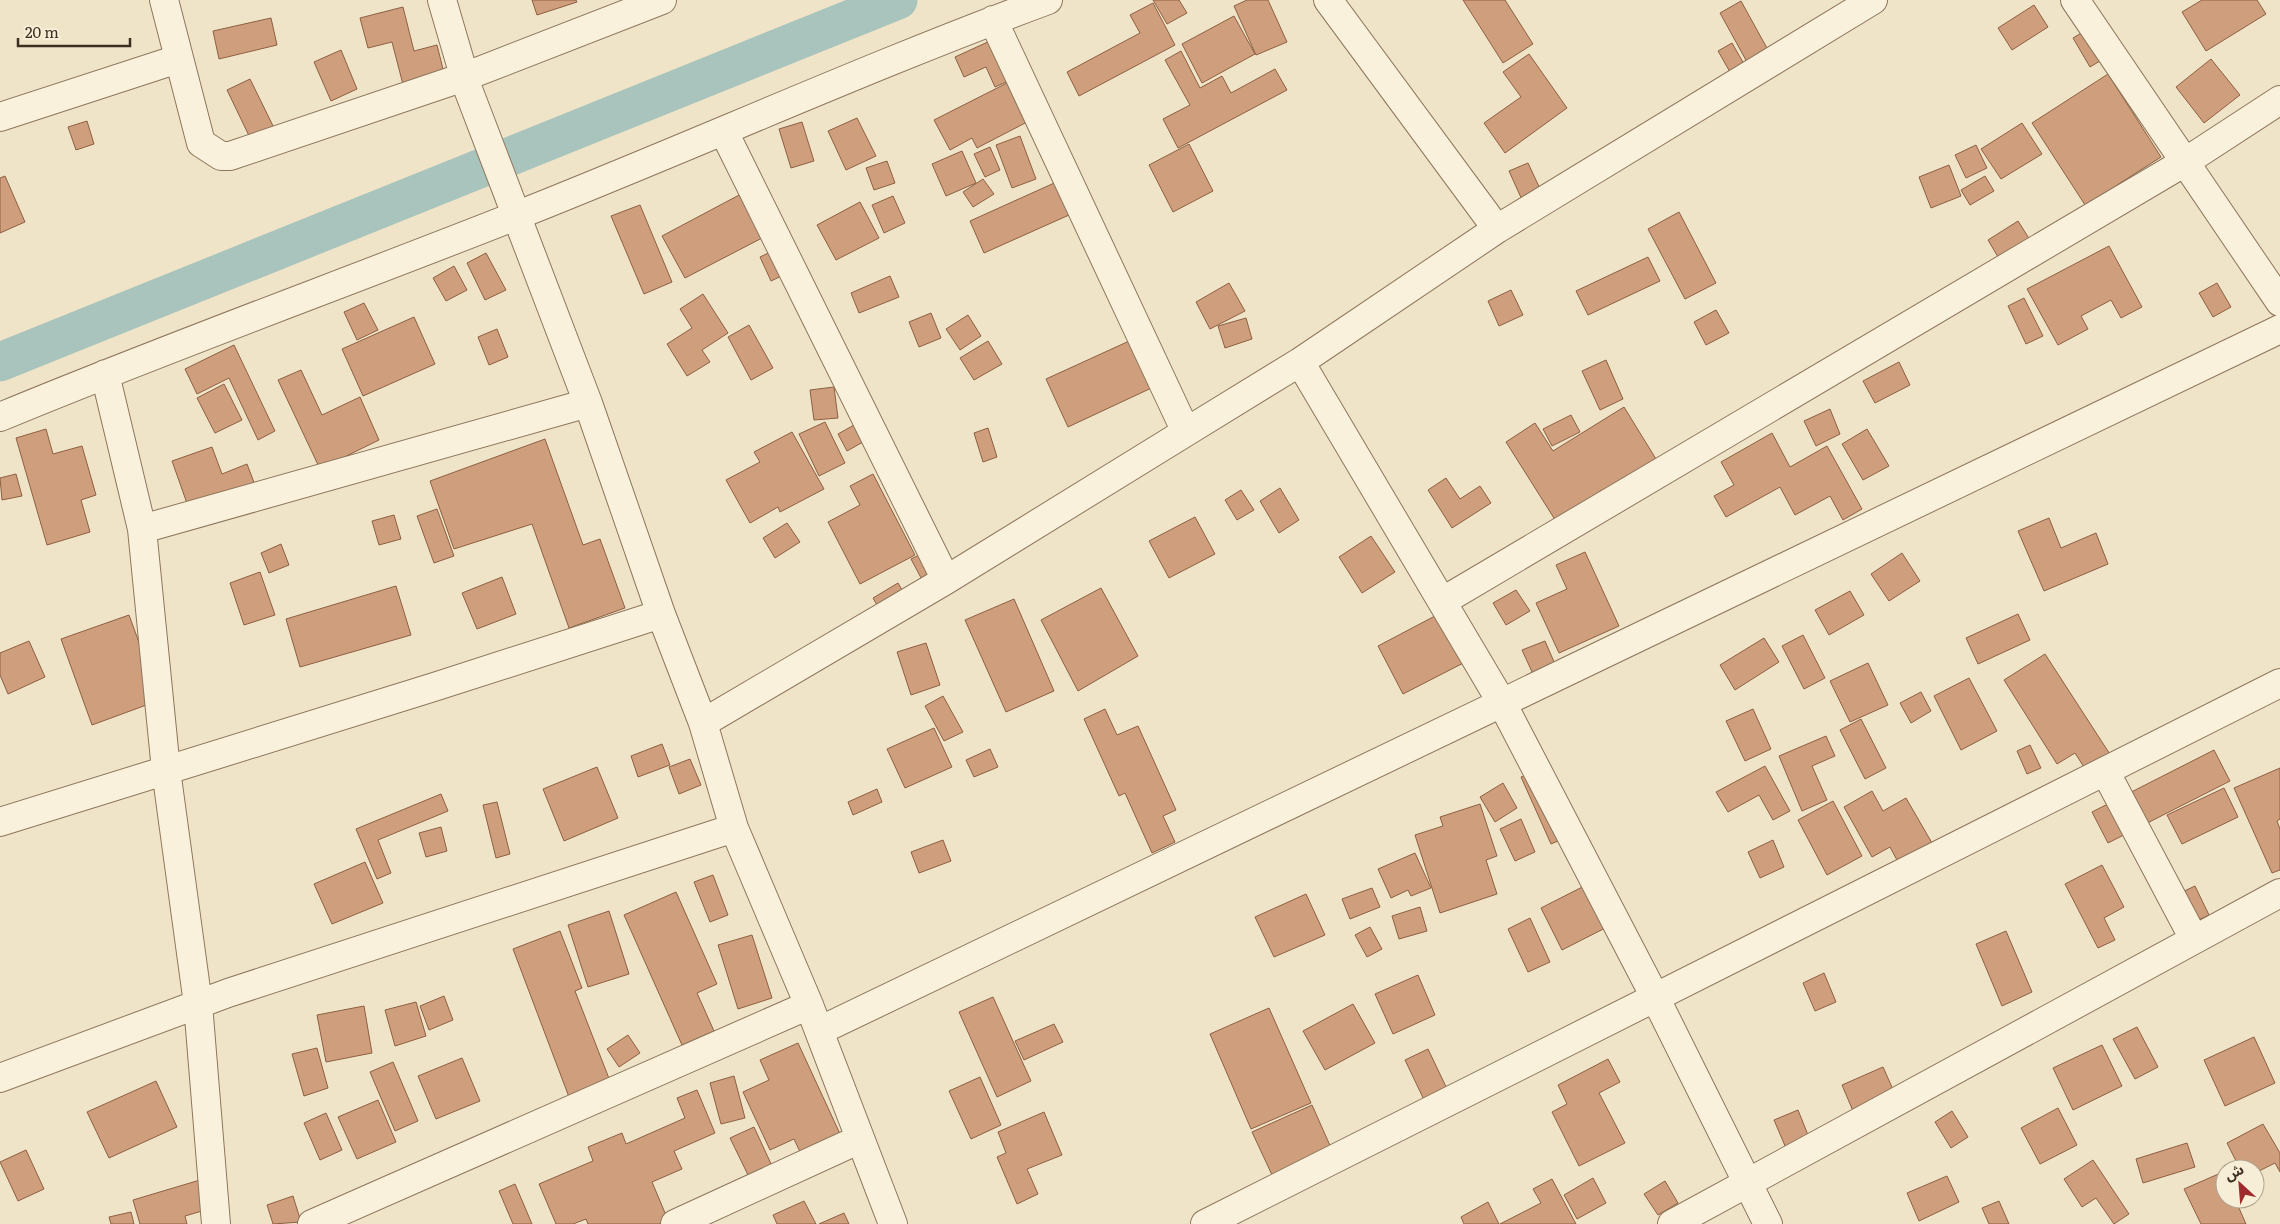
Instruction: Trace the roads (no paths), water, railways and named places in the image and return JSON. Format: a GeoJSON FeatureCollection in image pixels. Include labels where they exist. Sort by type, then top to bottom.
{"type":"FeatureCollection","features":[{"type":"Feature","properties":{"kind":"street"},"geometry":{"type":"LineString","coordinates":[[164,0],[201,143],[221,156],[230,156],[466,83],[662,0]]}},
{"type":"Feature","properties":{"kind":"street"},"geometry":{"type":"LineString","coordinates":[[442,0],[466,83],[588,403],[662,614],[703,722],[734,828],[810,1005],[893,1224]]}},
{"type":"Feature","properties":{"kind":"street"},"geometry":{"type":"LineString","coordinates":[[0,417],[514,207],[724,132],[886,62],[1048,0]]}},
{"type":"Feature","properties":{"kind":"street"},"geometry":{"type":"LineString","coordinates":[[1328,0],[1497,229]]}},
{"type":"Feature","properties":{"kind":"street"},"geometry":{"type":"LineString","coordinates":[[703,722],[946,580],[1300,362],[1497,229],[1873,0]]}},
{"type":"Feature","properties":{"kind":"street"},"geometry":{"type":"LineString","coordinates":[[2075,0],[2280,302]]}},
{"type":"Feature","properties":{"kind":"street"},"geometry":{"type":"LineString","coordinates":[[993,20],[1186,432]]}},
{"type":"Feature","properties":{"kind":"street"},"geometry":{"type":"LineString","coordinates":[[0,117],[178,59]]}},
{"type":"Feature","properties":{"kind":"street"},"geometry":{"type":"LineString","coordinates":[[1443,601],[2185,162],[2280,100]]}},
{"type":"Feature","properties":{"kind":"street"},"geometry":{"type":"LineString","coordinates":[[724,132],[946,580]]}},
{"type":"Feature","properties":{"kind":"street"},"geometry":{"type":"LineString","coordinates":[[819,1031],[2280,330]]}},
{"type":"Feature","properties":{"kind":"street"},"geometry":{"type":"LineString","coordinates":[[1300,362],[1502,703],[1655,997],[1768,1224]]}},
{"type":"Feature","properties":{"kind":"street"},"geometry":{"type":"LineString","coordinates":[[105,374],[142,529],[166,770],[198,1004],[216,1224]]}},
{"type":"Feature","properties":{"kind":"street"},"geometry":{"type":"LineString","coordinates":[[142,529],[588,403]]}},
{"type":"Feature","properties":{"kind":"street"},"geometry":{"type":"LineString","coordinates":[[0,822],[662,614]]}},
{"type":"Feature","properties":{"kind":"street"},"geometry":{"type":"LineString","coordinates":[[1205,1224],[2280,683]]}},
{"type":"Feature","properties":{"kind":"street"},"geometry":{"type":"LineString","coordinates":[[2106,771],[2194,939]]}},
{"type":"Feature","properties":{"kind":"street"},"geometry":{"type":"LineString","coordinates":[[0,1078],[198,1004],[734,828]]}},
{"type":"Feature","properties":{"kind":"street"},"geometry":{"type":"LineString","coordinates":[[1672,1224],[2280,893]]}},
{"type":"Feature","properties":{"kind":"street"},"geometry":{"type":"LineString","coordinates":[[312,1224],[810,1005]]}},
{"type":"Feature","properties":{"kind":"street"},"geometry":{"type":"LineString","coordinates":[[675,1224],[860,1139]]}},
{"type":"Feature","properties":{"kind":"waterway"},"geometry":{"type":"LineString","coordinates":[[0,362],[898,0]]}}]}
